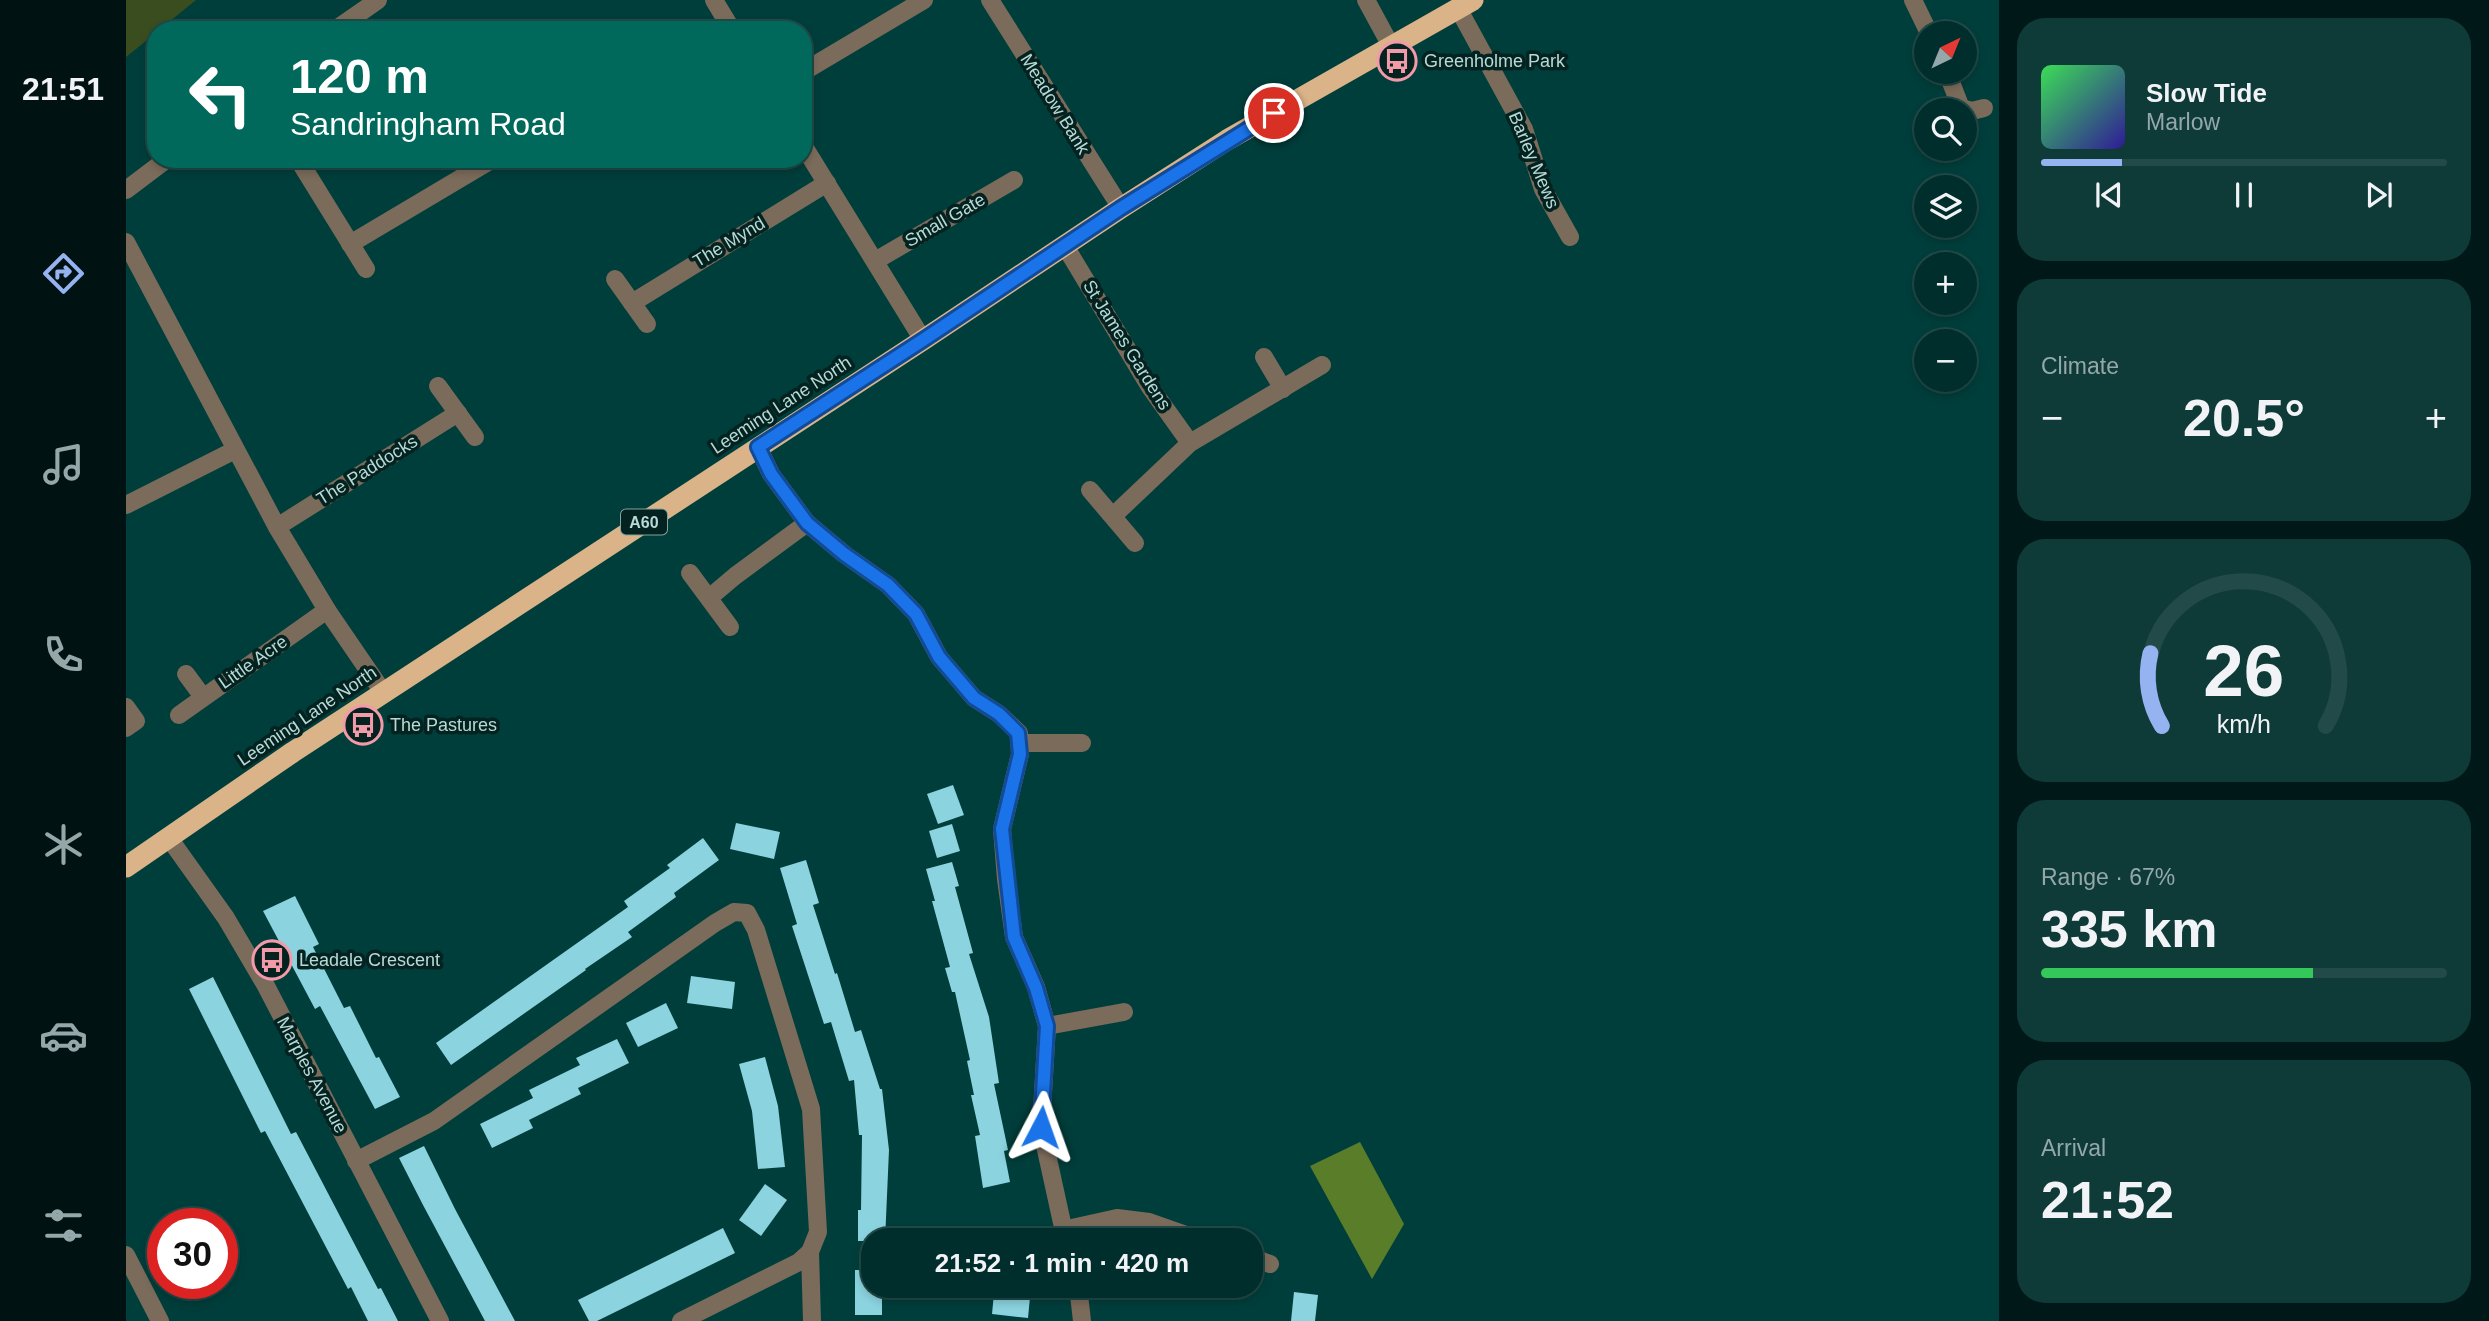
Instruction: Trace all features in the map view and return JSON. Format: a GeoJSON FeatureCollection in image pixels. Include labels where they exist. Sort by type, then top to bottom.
{"type":"FeatureCollection","features":[{"type":"Feature","properties":{"kind":"highway","name":"Leeming Lane North"},"geometry":{"type":"LineString","coordinates":[[126,867],[383,692],[1121,208],[1227,140],[1466,4]]}},
{"type":"Feature","properties":{"kind":"street"},"geometry":{"type":"LineString","coordinates":[[348,21],[378,0]]}},
{"type":"Feature","properties":{"kind":"street"},"geometry":{"type":"LineString","coordinates":[[714,0],[727,21]]}},
{"type":"Feature","properties":{"kind":"street"},"geometry":{"type":"LineString","coordinates":[[812,66],[900,6],[925,0]]}},
{"type":"Feature","properties":{"kind":"street","name":"Meadow Bank"},"geometry":{"type":"LineString","coordinates":[[990,0],[1121,208]]}},
{"type":"Feature","properties":{"kind":"street"},"geometry":{"type":"LineString","coordinates":[[1366,0],[1391,46]]}},
{"type":"Feature","properties":{"kind":"street"},"geometry":{"type":"LineString","coordinates":[[1913,0],[1923,21]]}},
{"type":"Feature","properties":{"kind":"street","name":"Barley Mews"},"geometry":{"type":"LineString","coordinates":[[1466,4],[1524,129],[1543,189],[1570,237]]}},
{"type":"Feature","properties":{"kind":"street"},"geometry":{"type":"LineString","coordinates":[[1952,84],[1961,108],[1972,111],[1983,108]]}},
{"type":"Feature","properties":{"kind":"street"},"geometry":{"type":"LineString","coordinates":[[812,159],[923,340]]}},
{"type":"Feature","properties":{"kind":"street"},"geometry":{"type":"LineString","coordinates":[[126,190],[155,168]]}},
{"type":"Feature","properties":{"kind":"street"},"geometry":{"type":"LineString","coordinates":[[304,168],[366,270]]}},
{"type":"Feature","properties":{"kind":"street"},"geometry":{"type":"LineString","coordinates":[[350,244],[478,168]]}},
{"type":"Feature","properties":{"kind":"street","name":"Small Gate"},"geometry":{"type":"LineString","coordinates":[[875,261],[1014,180]]}},
{"type":"Feature","properties":{"kind":"street","name":"The Mynd"},"geometry":{"type":"LineString","coordinates":[[632,303],[827,183]]}},
{"type":"Feature","properties":{"kind":"street"},"geometry":{"type":"LineString","coordinates":[[126,242],[277,527],[327,610],[383,692]]}},
{"type":"Feature","properties":{"kind":"street","name":"St James Gardens"},"geometry":{"type":"LineString","coordinates":[[1065,246],[1150,387],[1190,443]]}},
{"type":"Feature","properties":{"kind":"street"},"geometry":{"type":"LineString","coordinates":[[615,279],[647,324]]}},
{"type":"Feature","properties":{"kind":"street"},"geometry":{"type":"LineString","coordinates":[[1264,357],[1283,388]]}},
{"type":"Feature","properties":{"kind":"street"},"geometry":{"type":"LineString","coordinates":[[1113,516],[1190,443],[1322,365]]}},
{"type":"Feature","properties":{"kind":"street"},"geometry":{"type":"LineString","coordinates":[[438,386],[475,437]]}},
{"type":"Feature","properties":{"kind":"street","name":"The Paddocks"},"geometry":{"type":"LineString","coordinates":[[277,527],[458,413]]}},
{"type":"Feature","properties":{"kind":"street"},"geometry":{"type":"LineString","coordinates":[[758,447],[771,474],[807,523],[844,554],[888,585],[916,614],[939,657],[974,698],[999,714],[1018,733],[1020,754],[1002,829],[1006,879],[1014,937],[1036,988],[1047,1026],[1041,1127],[1063,1228]]}},
{"type":"Feature","properties":{"kind":"street"},"geometry":{"type":"LineString","coordinates":[[126,505],[235,450]]}},
{"type":"Feature","properties":{"kind":"street"},"geometry":{"type":"LineString","coordinates":[[1090,490],[1135,543]]}},
{"type":"Feature","properties":{"kind":"street"},"geometry":{"type":"LineString","coordinates":[[709,598],[807,523]]}},
{"type":"Feature","properties":{"kind":"street"},"geometry":{"type":"LineString","coordinates":[[691,573],[730,627]]}},
{"type":"Feature","properties":{"kind":"street","name":"Little Acre"},"geometry":{"type":"LineString","coordinates":[[179,715],[327,610]]}},
{"type":"Feature","properties":{"kind":"street"},"geometry":{"type":"LineString","coordinates":[[186,674],[203,698]]}},
{"type":"Feature","properties":{"kind":"street"},"geometry":{"type":"LineString","coordinates":[[126,707],[136,720],[126,728]]}},
{"type":"Feature","properties":{"kind":"street"},"geometry":{"type":"LineString","coordinates":[[1019,743],[1082,743]]}},
{"type":"Feature","properties":{"kind":"street","name":"Marples Avenue"},"geometry":{"type":"LineString","coordinates":[[169,838],[226,918],[266,986],[440,1321]]}},
{"type":"Feature","properties":{"kind":"street"},"geometry":{"type":"LineString","coordinates":[[356,1161],[433,1121],[715,923],[734,912],[747,913],[756,930],[811,1108],[818,1232],[810,1252],[812,1321]]}},
{"type":"Feature","properties":{"kind":"street"},"geometry":{"type":"LineString","coordinates":[[1047,1026],[1124,1012]]}},
{"type":"Feature","properties":{"kind":"street"},"geometry":{"type":"LineString","coordinates":[[1086,1228],[1117,1218],[1149,1222],[1166,1228]]}},
{"type":"Feature","properties":{"kind":"street"},"geometry":{"type":"LineString","coordinates":[[681,1321],[799,1262],[810,1252]]}},
{"type":"Feature","properties":{"kind":"street"},"geometry":{"type":"LineString","coordinates":[[126,1255],[160,1321]]}},
{"type":"Feature","properties":{"kind":"street"},"geometry":{"type":"LineString","coordinates":[[1263,1261],[1270,1264]]}},
{"type":"Feature","properties":{"kind":"street"},"geometry":{"type":"LineString","coordinates":[[1081,1298],[1082,1321]]}},
{"type":"Feature","properties":{"kind":"green space"},"geometry":{"type":"Polygon","coordinates":[[[126,0],[196,0],[170,21],[147,21],[147,40],[126,57],[126,0]]]}},
{"type":"Feature","properties":{"kind":"green space"},"geometry":{"type":"Polygon","coordinates":[[[1360,1142],[1404,1224],[1372,1279],[1310,1166],[1360,1142]]]}},
{"type":"Feature","properties":{"kind":"building"},"geometry":{"type":"Polygon","coordinates":[[[953,785],[964,815],[938,824],[927,794],[953,785]]]}},
{"type":"Feature","properties":{"kind":"building"},"geometry":{"type":"Polygon","coordinates":[[[736,823],[780,832],[774,859],[730,849],[736,823]]]}},
{"type":"Feature","properties":{"kind":"building"},"geometry":{"type":"Polygon","coordinates":[[[952,824],[960,851],[937,858],[929,831],[952,824]]]}},
{"type":"Feature","properties":{"kind":"building"},"geometry":{"type":"Polygon","coordinates":[[[703,838],[719,860],[674,893],[676,897],[628,932],[632,937],[451,1065],[436,1043],[628,907],[624,901],[670,868],[667,865],[703,838]]]}},
{"type":"Feature","properties":{"kind":"building"},"geometry":{"type":"Polygon","coordinates":[[[806,860],[819,903],[813,905],[835,974],[837,973],[855,1032],[861,1030],[882,1089],[889,1150],[886,1228],[861,1228],[861,1241],[858,1241],[858,1210],[861,1210],[862,1135],[859,1135],[854,1080],[849,1081],[831,1022],[824,1024],[792,926],[797,924],[780,868],[806,860]]]}},
{"type":"Feature","properties":{"kind":"building"},"geometry":{"type":"Polygon","coordinates":[[[952,862],[959,886],[955,887],[973,953],[969,954],[989,1017],[999,1083],[994,1084],[1008,1150],[1004,1151],[1010,1182],[983,1188],[975,1136],[980,1135],[967,1061],[970,1060],[955,992],[952,992],[945,968],[950,967],[926,869],[952,862]]]}},
{"type":"Feature","properties":{"kind":"building"},"geometry":{"type":"Polygon","coordinates":[[[295,896],[319,944],[313,947],[344,1008],[350,1006],[376,1058],[379,1057],[400,1097],[375,1109],[320,1006],[315,1009],[263,911],[295,896]]]}},
{"type":"Feature","properties":{"kind":"building"},"geometry":{"type":"Polygon","coordinates":[[[691,976],[735,982],[732,1009],[687,1003],[691,976]]]}},
{"type":"Feature","properties":{"kind":"building"},"geometry":{"type":"Polygon","coordinates":[[[213,977],[291,1134],[296,1132],[378,1289],[381,1288],[398,1321],[368,1321],[351,1287],[348,1289],[265,1131],[261,1133],[189,989],[213,977]]]}},
{"type":"Feature","properties":{"kind":"building"},"geometry":{"type":"Polygon","coordinates":[[[666,1003],[678,1028],[638,1047],[626,1023],[666,1003]]]}},
{"type":"Feature","properties":{"kind":"building"},"geometry":{"type":"Polygon","coordinates":[[[617,1039],[629,1063],[578,1088],[581,1094],[529,1120],[533,1128],[492,1148],[480,1124],[533,1098],[529,1090],[580,1065],[576,1058],[617,1039]]]}},
{"type":"Feature","properties":{"kind":"building"},"geometry":{"type":"Polygon","coordinates":[[[765,1057],[778,1106],[785,1167],[758,1169],[752,1111],[739,1064],[765,1057]]]}},
{"type":"Feature","properties":{"kind":"building"},"geometry":{"type":"Polygon","coordinates":[[[424,1146],[515,1321],[485,1321],[423,1205],[399,1158],[424,1146]]]}},
{"type":"Feature","properties":{"kind":"building"},"geometry":{"type":"Polygon","coordinates":[[[765,1184],[787,1200],[761,1236],[739,1220],[765,1184]]]}},
{"type":"Feature","properties":{"kind":"building"},"geometry":{"type":"Polygon","coordinates":[[[723,1228],[735,1253],[597,1321],[589,1321],[578,1300],[723,1228]]]}},
{"type":"Feature","properties":{"kind":"building"},"geometry":{"type":"Polygon","coordinates":[[[855,1270],[861,1270],[861,1298],[882,1298],[882,1315],[855,1315],[855,1270]]]}},
{"type":"Feature","properties":{"kind":"building"},"geometry":{"type":"Polygon","coordinates":[[[1294,1292],[1318,1295],[1315,1321],[1291,1321],[1294,1292]]]}},
{"type":"Feature","properties":{"kind":"building"},"geometry":{"type":"Polygon","coordinates":[[[994,1298],[1030,1298],[1028,1318],[992,1314],[994,1298]]]}},
{"type":"Feature","properties":{"kind":"place","name":"Greenholme Park"},"geometry":{"type":"Point","coordinates":[1397,61]}},
{"type":"Feature","properties":{"kind":"place","name":"The Pastures"},"geometry":{"type":"Point","coordinates":[363,725]}},
{"type":"Feature","properties":{"kind":"place","name":"Leadale Crescent"},"geometry":{"type":"Point","coordinates":[272,960]}},
{"type":"Feature","properties":{"kind":"route"},"geometry":{"type":"LineString","coordinates":[[1041,1127],[1047,1026],[1036,988],[1014,937],[1002,829],[1020,754],[1018,733],[999,714],[974,698],[939,657],[916,614],[888,585],[844,554],[807,523],[771,474],[758,447],[1121,208],[1274,113]]}}]}
